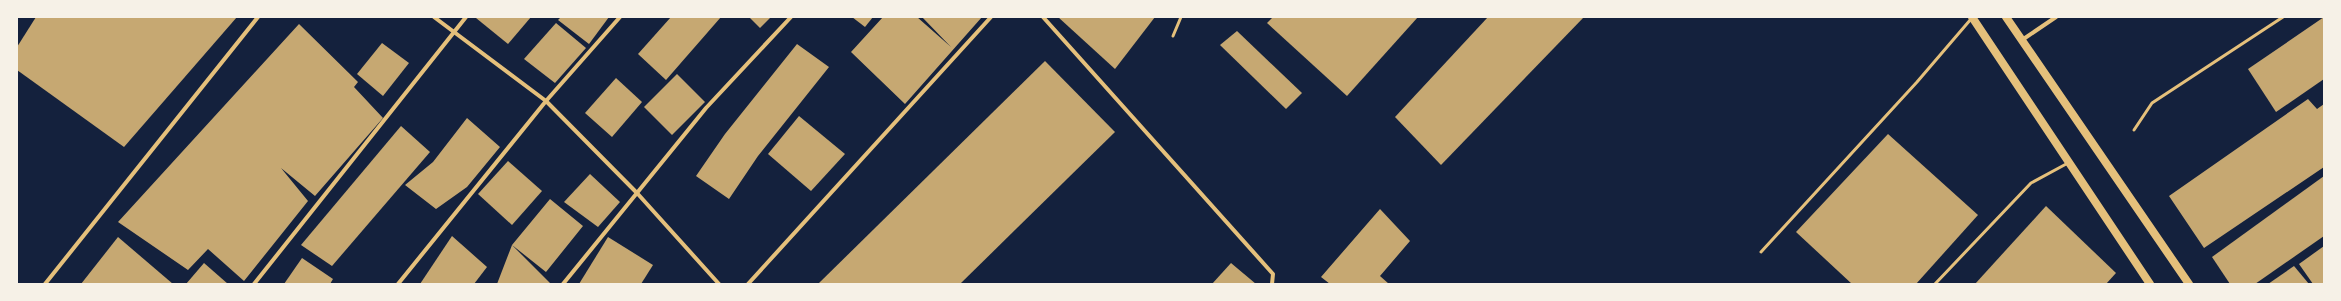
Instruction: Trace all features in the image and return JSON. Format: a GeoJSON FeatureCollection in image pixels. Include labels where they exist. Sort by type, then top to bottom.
{"type":"FeatureCollection","features":[{"type":"Feature","properties":{"kind":"main road"},"geometry":{"type":"LineString","coordinates":[[1972,17],[2150,284]]}},
{"type":"Feature","properties":{"kind":"main road"},"geometry":{"type":"LineString","coordinates":[[2006,17],[2189,284]]}},
{"type":"Feature","properties":{"kind":"street"},"geometry":{"type":"LineString","coordinates":[[45,284],[258,17]]}},
{"type":"Feature","properties":{"kind":"street"},"geometry":{"type":"LineString","coordinates":[[434,17],[546,101],[636,193],[720,284]]}},
{"type":"Feature","properties":{"kind":"street"},"geometry":{"type":"LineString","coordinates":[[254,284],[466,17]]}},
{"type":"Feature","properties":{"kind":"street"},"geometry":{"type":"LineString","coordinates":[[398,284],[546,101],[620,17]]}},
{"type":"Feature","properties":{"kind":"street"},"geometry":{"type":"LineString","coordinates":[[563,284],[706,108],[791,17]]}},
{"type":"Feature","properties":{"kind":"street"},"geometry":{"type":"LineString","coordinates":[[748,284],[991,17]]}},
{"type":"Feature","properties":{"kind":"street"},"geometry":{"type":"LineString","coordinates":[[1043,17],[1273,274],[1272,284]]}},
{"type":"Feature","properties":{"kind":"street"},"geometry":{"type":"LineString","coordinates":[[2022,40],[2056,17]]}},
{"type":"Feature","properties":{"kind":"lane"},"geometry":{"type":"LineString","coordinates":[[1173,36],[1181,17]]}},
{"type":"Feature","properties":{"kind":"lane"},"geometry":{"type":"LineString","coordinates":[[1761,252],[1917,82],[1972,17]]}},
{"type":"Feature","properties":{"kind":"lane"},"geometry":{"type":"LineString","coordinates":[[2134,130],[2152,103],[2283,17]]}},
{"type":"Feature","properties":{"kind":"lane"},"geometry":{"type":"LineString","coordinates":[[1936,284],[2031,183],[2070,162]]}},
{"type":"Feature","properties":{"kind":"building"},"geometry":{"type":"Polygon","coordinates":[[[36,17],[237,17],[124,147],[17,70],[17,47],[36,17]]]}},
{"type":"Feature","properties":{"kind":"building"},"geometry":{"type":"Polygon","coordinates":[[[531,17],[508,44],[476,18],[531,17]]]}},
{"type":"Feature","properties":{"kind":"building"},"geometry":{"type":"Polygon","coordinates":[[[561,17],[609,17],[589,44],[558,20],[561,17]]]}},
{"type":"Feature","properties":{"kind":"building"},"geometry":{"type":"Polygon","coordinates":[[[671,17],[721,17],[666,80],[638,54],[671,17]]]}},
{"type":"Feature","properties":{"kind":"building"},"geometry":{"type":"Polygon","coordinates":[[[749,17],[771,17],[760,28],[749,17]]]}},
{"type":"Feature","properties":{"kind":"building"},"geometry":{"type":"Polygon","coordinates":[[[852,17],[873,17],[865,27],[852,17]]]}},
{"type":"Feature","properties":{"kind":"building"},"geometry":{"type":"Polygon","coordinates":[[[883,17],[917,17],[951,47],[922,17],[982,17],[905,104],[851,52],[883,17]]]}},
{"type":"Feature","properties":{"kind":"building"},"geometry":{"type":"Polygon","coordinates":[[[1058,17],[1155,17],[1115,69],[1058,17]]]}},
{"type":"Feature","properties":{"kind":"building"},"geometry":{"type":"Polygon","coordinates":[[[1273,17],[1418,17],[1347,96],[1267,23],[1273,17]]]}},
{"type":"Feature","properties":{"kind":"building"},"geometry":{"type":"Polygon","coordinates":[[[1488,17],[1584,17],[1441,165],[1395,117],[1488,17]]]}},
{"type":"Feature","properties":{"kind":"building"},"geometry":{"type":"Polygon","coordinates":[[[2324,17],[2324,79],[2276,112],[2248,69],[2324,17]]]}},
{"type":"Feature","properties":{"kind":"building"},"geometry":{"type":"Polygon","coordinates":[[[556,23],[586,48],[555,83],[524,59],[556,23]]]}},
{"type":"Feature","properties":{"kind":"building"},"geometry":{"type":"Polygon","coordinates":[[[299,24],[358,82],[354,87],[383,118],[315,196],[281,168],[308,201],[244,281],[208,249],[188,270],[118,222],[299,24]]]}},
{"type":"Feature","properties":{"kind":"building"},"geometry":{"type":"Polygon","coordinates":[[[1237,31],[1302,93],[1286,109],[1220,45],[1237,31]]]}},
{"type":"Feature","properties":{"kind":"building"},"geometry":{"type":"Polygon","coordinates":[[[382,43],[409,63],[383,96],[357,74],[382,43]]]}},
{"type":"Feature","properties":{"kind":"building"},"geometry":{"type":"Polygon","coordinates":[[[797,44],[829,67],[758,156],[729,199],[696,176],[725,134],[797,44]]]}},
{"type":"Feature","properties":{"kind":"building"},"geometry":{"type":"Polygon","coordinates":[[[1045,61],[1115,132],[960,284],[818,284],[1045,61]]]}},
{"type":"Feature","properties":{"kind":"building"},"geometry":{"type":"Polygon","coordinates":[[[677,74],[705,102],[672,135],[644,107],[677,74]]]}},
{"type":"Feature","properties":{"kind":"building"},"geometry":{"type":"Polygon","coordinates":[[[616,78],[642,102],[612,137],[585,113],[616,78]]]}},
{"type":"Feature","properties":{"kind":"building"},"geometry":{"type":"Polygon","coordinates":[[[2308,99],[2317,109],[2324,104],[2324,167],[2204,248],[2169,196],[2308,99]]]}},
{"type":"Feature","properties":{"kind":"building"},"geometry":{"type":"Polygon","coordinates":[[[799,116],[845,154],[811,191],[768,154],[799,116]]]}},
{"type":"Feature","properties":{"kind":"building"},"geometry":{"type":"Polygon","coordinates":[[[467,118],[500,147],[467,187],[436,209],[405,185],[433,162],[467,118]]]}},
{"type":"Feature","properties":{"kind":"building"},"geometry":{"type":"Polygon","coordinates":[[[401,126],[430,152],[332,266],[301,245],[401,126]]]}},
{"type":"Feature","properties":{"kind":"building"},"geometry":{"type":"Polygon","coordinates":[[[1888,134],[1978,215],[1916,284],[1852,284],[1796,232],[1888,134]]]}},
{"type":"Feature","properties":{"kind":"building"},"geometry":{"type":"Polygon","coordinates":[[[508,161],[542,191],[512,225],[478,194],[508,161]]]}},
{"type":"Feature","properties":{"kind":"building"},"geometry":{"type":"Polygon","coordinates":[[[590,174],[620,202],[598,227],[564,202],[590,174]]]}},
{"type":"Feature","properties":{"kind":"building"},"geometry":{"type":"Polygon","coordinates":[[[2324,176],[2324,236],[2255,284],[2230,284],[2212,257],[2324,176]]]}},
{"type":"Feature","properties":{"kind":"building"},"geometry":{"type":"Polygon","coordinates":[[[550,199],[583,226],[546,272],[512,245],[550,199]]]}},
{"type":"Feature","properties":{"kind":"building"},"geometry":{"type":"Polygon","coordinates":[[[2046,206],[2116,273],[2106,284],[1975,284],[2046,206]]]}},
{"type":"Feature","properties":{"kind":"building"},"geometry":{"type":"Polygon","coordinates":[[[1380,209],[1410,241],[1380,276],[1389,284],[1330,284],[1321,277],[1380,209]]]}},
{"type":"Feature","properties":{"kind":"building"},"geometry":{"type":"Polygon","coordinates":[[[452,236],[487,267],[474,284],[420,284],[452,236]]]}},
{"type":"Feature","properties":{"kind":"building"},"geometry":{"type":"Polygon","coordinates":[[[118,237],[173,284],[81,284],[118,237]]]}},
{"type":"Feature","properties":{"kind":"building"},"geometry":{"type":"Polygon","coordinates":[[[608,237],[653,265],[641,284],[579,284],[608,237]]]}},
{"type":"Feature","properties":{"kind":"building"},"geometry":{"type":"Polygon","coordinates":[[[512,245],[550,283],[497,284],[512,245]]]}},
{"type":"Feature","properties":{"kind":"building"},"geometry":{"type":"Polygon","coordinates":[[[2324,246],[2324,284],[2313,284],[2299,264],[2324,246]]]}},
{"type":"Feature","properties":{"kind":"building"},"geometry":{"type":"Polygon","coordinates":[[[302,258],[333,279],[330,284],[284,284],[302,258]]]}},
{"type":"Feature","properties":{"kind":"building"},"geometry":{"type":"Polygon","coordinates":[[[204,263],[228,284],[186,284],[204,263]]]}},
{"type":"Feature","properties":{"kind":"building"},"geometry":{"type":"Polygon","coordinates":[[[1231,263],[1256,284],[1212,284],[1231,263]]]}},
{"type":"Feature","properties":{"kind":"building"},"geometry":{"type":"Polygon","coordinates":[[[2294,266],[2309,284],[2268,284],[2294,266]]]}}]}
